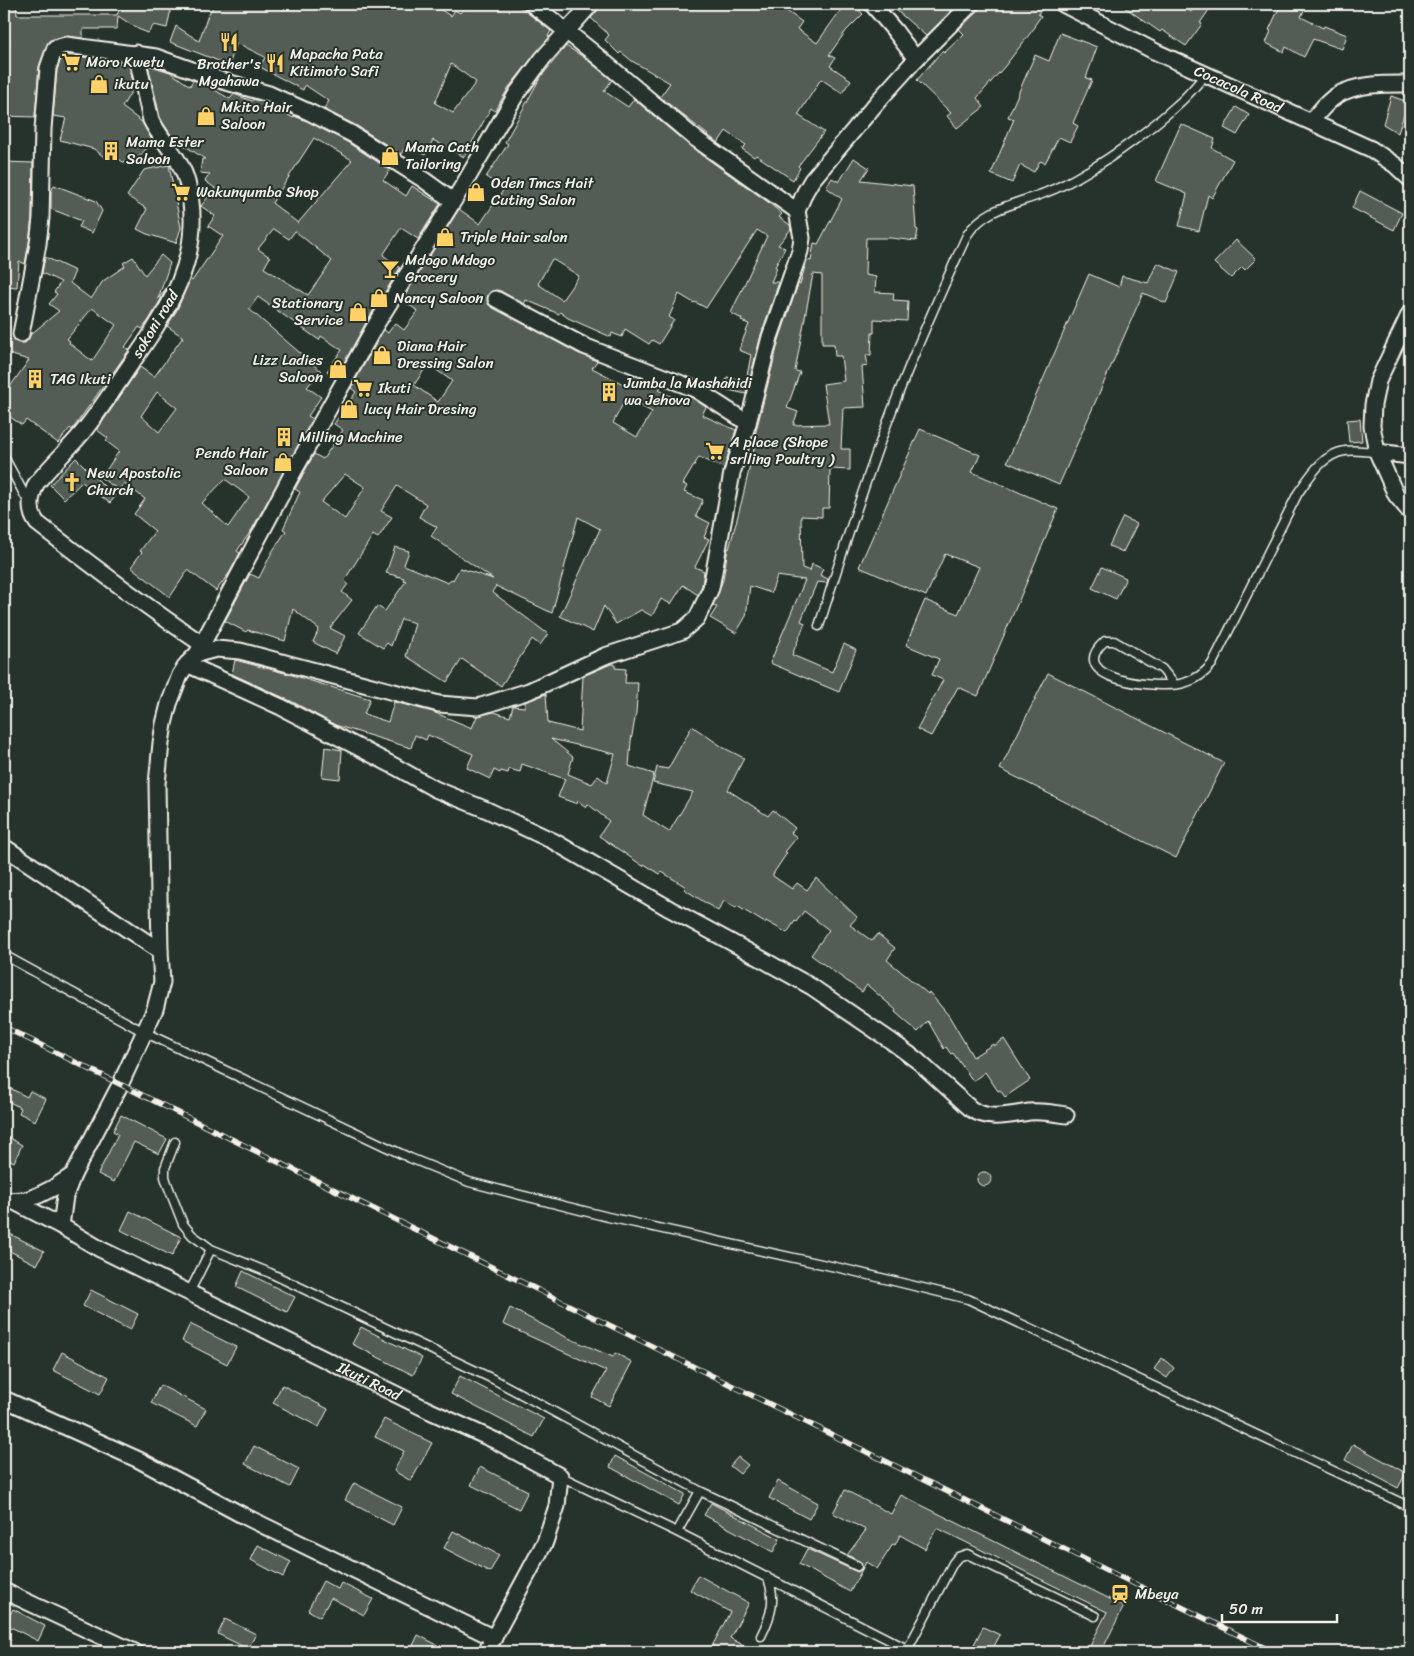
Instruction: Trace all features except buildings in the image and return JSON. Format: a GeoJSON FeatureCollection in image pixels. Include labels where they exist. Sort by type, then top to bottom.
{"type":"FeatureCollection","features":[{"type":"Feature","properties":{"kind":"street"},"geometry":{"type":"LineString","coordinates":[[532,4],[696,139],[797,210]]}},
{"type":"Feature","properties":{"kind":"street"},"geometry":{"type":"LineString","coordinates":[[61,1226],[65,1196],[73,1175],[120,1086],[155,1008],[162,982],[157,784],[160,743],[169,704],[180,675],[196,654],[327,410],[379,319],[453,201],[517,93],[543,58],[591,4]]}},
{"type":"Feature","properties":{"kind":"street"},"geometry":{"type":"LineString","coordinates":[[872,4],[916,59]]}},
{"type":"Feature","properties":{"kind":"street"},"geometry":{"type":"LineString","coordinates":[[196,654],[216,649],[240,651],[439,704],[478,707],[529,691],[606,656],[682,631],[697,618],[711,588],[732,473],[748,423],[770,336],[800,251],[802,238],[797,210],[805,192],[812,180],[879,100],[916,59],[971,4]]}},
{"type":"Feature","properties":{"kind":"street","name":"Cocacola Road"},"geometry":{"type":"LineString","coordinates":[[1063,4],[1156,52],[1370,149],[1395,165],[1410,179]]}},
{"type":"Feature","properties":{"kind":"street"},"geometry":{"type":"LineString","coordinates":[[21,334],[38,244],[41,218],[43,130],[48,68],[55,48],[66,45],[156,57],[223,81],[269,94],[311,112],[352,134],[453,201]]}},
{"type":"Feature","properties":{"kind":"street","name":"sokoni road"},"geometry":{"type":"LineString","coordinates":[[30,510],[36,484],[83,432],[160,320],[177,290],[190,250],[192,223],[187,180],[181,164],[156,129],[152,120],[147,106],[136,53]]}},
{"type":"Feature","properties":{"kind":"street"},"geometry":{"type":"LineString","coordinates":[[1311,121],[1331,100],[1346,91],[1369,86],[1410,84]]}},
{"type":"Feature","properties":{"kind":"street"},"geometry":{"type":"LineString","coordinates":[[496,299],[584,346],[695,389],[748,423]]}},
{"type":"Feature","properties":{"kind":"street"},"geometry":{"type":"LineString","coordinates":[[1410,313],[1378,381],[1373,406],[1372,426],[1378,452],[1396,494],[1410,512]]}},
{"type":"Feature","properties":{"kind":"street"},"geometry":{"type":"LineString","coordinates":[[1378,452],[1410,456]]}},
{"type":"Feature","properties":{"kind":"street"},"geometry":{"type":"LineString","coordinates":[[30,510],[37,523],[161,617],[196,654],[281,707],[396,767],[435,790],[487,810],[553,841],[670,909],[812,987],[891,1041],[980,1115],[995,1117],[1044,1112],[1066,1115]]}},
{"type":"Feature","properties":{"kind":"street"},"geometry":{"type":"LineString","coordinates":[[4,847],[160,951]]}},
{"type":"Feature","properties":{"kind":"street"},"geometry":{"type":"LineString","coordinates":[[8,1201],[26,1200],[39,1195],[73,1175]]}},
{"type":"Feature","properties":{"kind":"street","name":"Ikuti Road"},"geometry":{"type":"LineString","coordinates":[[8,1201],[61,1226],[100,1249],[189,1293],[430,1411],[496,1441],[560,1476]]}},
{"type":"Feature","properties":{"kind":"street"},"geometry":{"type":"LineString","coordinates":[[4,1398],[139,1460],[244,1516],[494,1638]]}},
{"type":"Feature","properties":{"kind":"street"},"geometry":{"type":"LineString","coordinates":[[486,1652],[545,1542],[558,1506],[560,1476]]}},
{"type":"Feature","properties":{"kind":"street"},"geometry":{"type":"LineString","coordinates":[[4,1591],[135,1652]]}},
{"type":"Feature","properties":{"kind":"lane"},"geometry":{"type":"LineString","coordinates":[[819,626],[846,540],[898,394],[940,295],[972,227],[992,212],[1047,192],[1088,171],[1178,105],[1206,74]]}},
{"type":"Feature","properties":{"kind":"lane"},"geometry":{"type":"LineString","coordinates":[[1174,684],[1162,669],[1114,641],[1105,641],[1094,655],[1095,666],[1102,672],[1121,680],[1143,685],[1181,684],[1202,675],[1212,664],[1298,492],[1314,470],[1328,457],[1345,451],[1378,452]]}},
{"type":"Feature","properties":{"kind":"lane"},"geometry":{"type":"LineString","coordinates":[[4,457],[30,510]]}},
{"type":"Feature","properties":{"kind":"lane"},"geometry":{"type":"LineString","coordinates":[[4,955],[144,1032],[410,1158],[469,1182],[608,1218],[802,1260],[968,1299],[1410,1507]]}},
{"type":"Feature","properties":{"kind":"lane"},"geometry":{"type":"LineString","coordinates":[[175,1142],[165,1168],[168,1186],[183,1224],[192,1235],[211,1248],[270,1273],[495,1380],[700,1490],[857,1566]]}},
{"type":"Feature","properties":{"kind":"lane"},"geometry":{"type":"LineString","coordinates":[[189,1293],[211,1248]]}},
{"type":"Feature","properties":{"kind":"lane"},"geometry":{"type":"LineString","coordinates":[[560,1476],[677,1532],[909,1651],[954,1563],[958,1557],[967,1554],[1094,1616]]}},
{"type":"Feature","properties":{"kind":"lane"},"geometry":{"type":"LineString","coordinates":[[677,1532],[700,1490]]}},
{"type":"Feature","properties":{"kind":"lane"},"geometry":{"type":"LineString","coordinates":[[761,1636],[767,1624],[773,1592],[767,1578]]}},
{"type":"Feature","properties":{"kind":"railway"},"geometry":{"type":"LineString","coordinates":[[4,1027],[1273,1652]]}},
{"type":"Feature","properties":{"kind":"place","name":"Brother's Mgahawa"},"geometry":{"type":"Point","coordinates":[229,42]}},
{"type":"Feature","properties":{"kind":"place","name":"Moro Kwetu"},"geometry":{"type":"Point","coordinates":[71,62]}},
{"type":"Feature","properties":{"kind":"place","name":"Mapacha Pata Kitimoto Safi"},"geometry":{"type":"Point","coordinates":[275,63]}},
{"type":"Feature","properties":{"kind":"place","name":"ikutu"},"geometry":{"type":"Point","coordinates":[99,84]}},
{"type":"Feature","properties":{"kind":"place","name":"Mkito Hair Saloon"},"geometry":{"type":"Point","coordinates":[206,116]}},
{"type":"Feature","properties":{"kind":"place","name":"Mama Ester Saloon"},"geometry":{"type":"Point","coordinates":[111,151]}},
{"type":"Feature","properties":{"kind":"place","name":"Mama Cath Tailoring"},"geometry":{"type":"Point","coordinates":[390,156]}},
{"type":"Feature","properties":{"kind":"place","name":"Wakunyumba Shop"},"geometry":{"type":"Point","coordinates":[181,192]}},
{"type":"Feature","properties":{"kind":"place","name":"Oden Tmcs Hait Cuting Salon"},"geometry":{"type":"Point","coordinates":[476,192]}},
{"type":"Feature","properties":{"kind":"place","name":"Triple Hair salon"},"geometry":{"type":"Point","coordinates":[445,237]}},
{"type":"Feature","properties":{"kind":"place","name":"Mdogo Mdogo Grocery"},"geometry":{"type":"Point","coordinates":[390,269]}},
{"type":"Feature","properties":{"kind":"place","name":"Nancy Saloon"},"geometry":{"type":"Point","coordinates":[379,298]}},
{"type":"Feature","properties":{"kind":"place","name":"Stationary Service"},"geometry":{"type":"Point","coordinates":[358,312]}},
{"type":"Feature","properties":{"kind":"place","name":"Diana Hair Dressing Salon"},"geometry":{"type":"Point","coordinates":[382,355]}},
{"type":"Feature","properties":{"kind":"place","name":"Lizz Ladies Saloon"},"geometry":{"type":"Point","coordinates":[338,369]}},
{"type":"Feature","properties":{"kind":"place","name":"TAG Ikuti"},"geometry":{"type":"Point","coordinates":[35,379]}},
{"type":"Feature","properties":{"kind":"place","name":"Ikuti"},"geometry":{"type":"Point","coordinates":[363,388]}},
{"type":"Feature","properties":{"kind":"place","name":"Jumba la Mashahidi wa Jehova"},"geometry":{"type":"Point","coordinates":[609,392]}},
{"type":"Feature","properties":{"kind":"place","name":"lucy Hair Dresing"},"geometry":{"type":"Point","coordinates":[349,409]}},
{"type":"Feature","properties":{"kind":"place","name":"Milling Machine"},"geometry":{"type":"Point","coordinates":[284,437]}},
{"type":"Feature","properties":{"kind":"place","name":"A place (Shope srlling Poultry )"},"geometry":{"type":"Point","coordinates":[715,451]}},
{"type":"Feature","properties":{"kind":"place","name":"Pendo Hair Saloon"},"geometry":{"type":"Point","coordinates":[283,462]}},
{"type":"Feature","properties":{"kind":"place","name":"New Apostolic Church"},"geometry":{"type":"Point","coordinates":[72,482]}},
{"type":"Feature","properties":{"kind":"place","name":"Mbeya"},"geometry":{"type":"Point","coordinates":[1120,1594]}}]}
